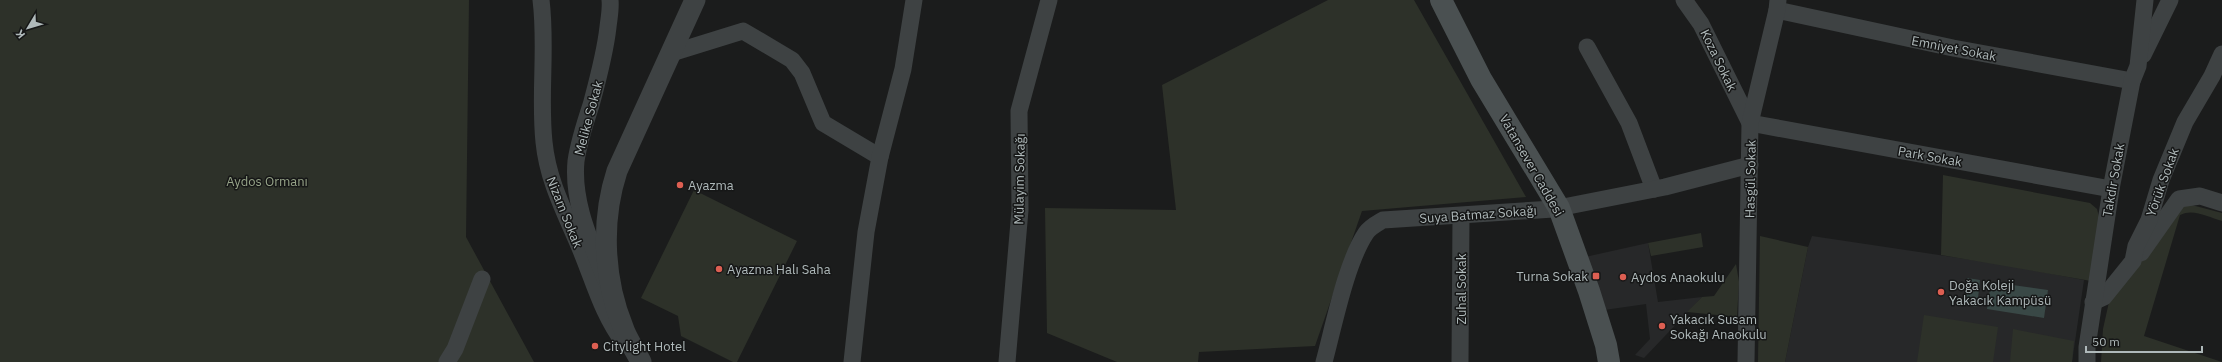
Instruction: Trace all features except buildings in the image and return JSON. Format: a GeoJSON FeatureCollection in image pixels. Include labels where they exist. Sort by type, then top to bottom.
{"type":"FeatureCollection","features":[{"type":"Feature","properties":{"kind":"main road","name":"Vatansever Caddesi"},"geometry":{"type":"LineString","coordinates":[[1441,0],[1481,79],[1559,208],[1589,291],[1606,346],[1609,362]]}},
{"type":"Feature","properties":{"kind":"street","name":"Nizam Sokak"},"geometry":{"type":"LineString","coordinates":[[541,0],[543,26],[544,142],[549,172],[559,204],[582,253],[600,304],[613,327],[640,362]]}},
{"type":"Feature","properties":{"kind":"street","name":"Melike Sokak"},"geometry":{"type":"LineString","coordinates":[[610,0],[607,35],[600,72],[580,141],[576,162],[576,183],[588,240],[615,302]]}},
{"type":"Feature","properties":{"kind":"street"},"geometry":{"type":"LineString","coordinates":[[672,53],[680,0]]}},
{"type":"Feature","properties":{"kind":"street"},"geometry":{"type":"LineString","coordinates":[[640,362],[623,327],[615,302],[608,265],[606,238],[610,191],[617,171],[695,0]]}},
{"type":"Feature","properties":{"kind":"street"},"geometry":{"type":"LineString","coordinates":[[852,362],[866,232],[880,157],[903,69],[914,0]]}},
{"type":"Feature","properties":{"kind":"street","name":"Mülayim Sokağı"},"geometry":{"type":"LineString","coordinates":[[1006,362],[1020,210],[1019,111],[1049,0]]}},
{"type":"Feature","properties":{"kind":"street","name":"Koza Sokak"},"geometry":{"type":"LineString","coordinates":[[1684,0],[1701,24],[1750,123]]}},
{"type":"Feature","properties":{"kind":"street","name":"Takdir Sokak"},"geometry":{"type":"LineString","coordinates":[[2087,362],[2087,347],[2093,302],[2111,189],[2135,73],[2145,0]]}},
{"type":"Feature","properties":{"kind":"street"},"geometry":{"type":"LineString","coordinates":[[2135,73],[2170,0]]}},
{"type":"Feature","properties":{"kind":"street","name":"Hasgül Sokak"},"geometry":{"type":"LineString","coordinates":[[1746,362],[1750,123],[1777,5]]}},
{"type":"Feature","properties":{"kind":"street","name":"Emniyet Sokak"},"geometry":{"type":"LineString","coordinates":[[1777,5],[1953,48],[2135,73]]}},
{"type":"Feature","properties":{"kind":"street"},"geometry":{"type":"LineString","coordinates":[[672,53],[743,31],[792,60],[802,73],[823,123],[880,157]]}},
{"type":"Feature","properties":{"kind":"street"},"geometry":{"type":"LineString","coordinates":[[1587,47],[1629,123],[1654,189]]}},
{"type":"Feature","properties":{"kind":"street","name":"Yörük Sokak"},"geometry":{"type":"LineString","coordinates":[[2093,302],[2104,297],[2133,261],[2136,246],[2149,220],[2161,180],[2185,122],[2217,78],[2222,54]]}},
{"type":"Feature","properties":{"kind":"street","name":"Park Sokak"},"geometry":{"type":"LineString","coordinates":[[1750,123],[2111,189]]}},
{"type":"Feature","properties":{"kind":"street","name":"Suya Batmaz Sokağı"},"geometry":{"type":"LineString","coordinates":[[1324,362],[1343,291],[1358,248],[1367,231],[1383,220],[1461,216],[1559,208],[1654,189],[1750,165]]}},
{"type":"Feature","properties":{"kind":"street"},"geometry":{"type":"LineString","coordinates":[[2133,261],[2144,250],[2179,199],[2200,196],[2222,203]]}},
{"type":"Feature","properties":{"kind":"street","name":"Zuhal Sokak"},"geometry":{"type":"LineString","coordinates":[[1460,362],[1461,216]]}},
{"type":"Feature","properties":{"kind":"street"},"geometry":{"type":"LineString","coordinates":[[447,362],[455,349],[482,279]]}},
{"type":"Feature","properties":{"kind":"shaded area","name":"Doğa Koleji Yakacık Kampüsü"},"geometry":{"type":"Polygon","coordinates":[[[1812,236],[2006,265],[2084,280],[2072,362],[1785,362],[1808,247],[1812,236]]]}},
{"type":"Feature","properties":{"kind":"shaded area","name":"Aydos Anaokulu"},"geometry":{"type":"Polygon","coordinates":[[[1648,243],[1658,302],[1702,297],[1644,358],[1635,355],[1650,339],[1646,304],[1604,310],[1585,257],[1648,243]]]}},
{"type":"Feature","properties":{"kind":"shaded area"},"geometry":{"type":"Polygon","coordinates":[[[1967,278],[1980,280],[1977,307],[1964,305],[1967,278]]]}},
{"type":"Feature","properties":{"kind":"shaded area"},"geometry":{"type":"Polygon","coordinates":[[[1991,282],[2048,290],[2044,318],[1987,309],[1991,282]]]}},
{"type":"Feature","properties":{"kind":"green space","name":"Aydos Ormanı"},"geometry":{"type":"Polygon","coordinates":[[[0,0],[469,0],[466,237],[534,362],[0,362],[0,0]]]}},
{"type":"Feature","properties":{"kind":"green space"},"geometry":{"type":"Polygon","coordinates":[[[1328,0],[1414,0],[1526,197],[1362,211],[1315,346],[1199,352],[1198,362],[1117,362],[1047,333],[1045,208],[1176,210],[1162,85],[1328,0]]]}},
{"type":"Feature","properties":{"kind":"green space"},"geometry":{"type":"Polygon","coordinates":[[[1943,175],[2090,203],[2097,209],[2100,221],[2091,281],[1941,255],[1943,175]]]}},
{"type":"Feature","properties":{"kind":"green space","name":"Ayazma Halı Saha"},"geometry":{"type":"Polygon","coordinates":[[[694,190],[797,241],[737,362],[733,362],[681,336],[678,316],[641,298],[694,190]]]}},
{"type":"Feature","properties":{"kind":"green space"},"geometry":{"type":"Polygon","coordinates":[[[2188,204],[2222,213],[2222,221],[2206,215],[2190,212],[2180,215],[2144,336],[2222,362],[2101,362],[2103,329],[2109,302],[2164,232],[2180,207],[2188,204]]]}},
{"type":"Feature","properties":{"kind":"green space"},"geometry":{"type":"Polygon","coordinates":[[[1701,233],[1703,247],[1651,256],[1648,243],[1701,233]]]}},
{"type":"Feature","properties":{"kind":"green space"},"geometry":{"type":"Polygon","coordinates":[[[1760,236],[1808,247],[1785,362],[1758,362],[1760,236]]]}},
{"type":"Feature","properties":{"kind":"green space"},"geometry":{"type":"Polygon","coordinates":[[[1736,264],[1739,282],[1737,317],[1687,312],[1702,297],[1714,296],[1736,264]]]}},
{"type":"Feature","properties":{"kind":"green space"},"geometry":{"type":"Polygon","coordinates":[[[1924,315],[1998,327],[1993,362],[1917,362],[1924,315]]]}},
{"type":"Feature","properties":{"kind":"green space"},"geometry":{"type":"Polygon","coordinates":[[[2013,329],[2074,341],[2072,362],[2010,362],[2013,329]]]}},
{"type":"Feature","properties":{"kind":"place","name":"Ayazma"},"geometry":{"type":"Point","coordinates":[680,185]}},
{"type":"Feature","properties":{"kind":"place","name":"Ayazma Halı Saha"},"geometry":{"type":"Point","coordinates":[719,269]}},
{"type":"Feature","properties":{"kind":"place","name":"Turna Sokak"},"geometry":{"type":"Point","coordinates":[1596,276]}},
{"type":"Feature","properties":{"kind":"place","name":"Aydos Anaokulu"},"geometry":{"type":"Point","coordinates":[1623,277]}},
{"type":"Feature","properties":{"kind":"place","name":"Doğa Koleji Yakacık Kampüsü"},"geometry":{"type":"Point","coordinates":[1941,292]}},
{"type":"Feature","properties":{"kind":"place","name":"Yakacık Susam Sokağı Anaokulu"},"geometry":{"type":"Point","coordinates":[1662,326]}},
{"type":"Feature","properties":{"kind":"place","name":"Citylight Hotel"},"geometry":{"type":"Point","coordinates":[595,346]}}]}
